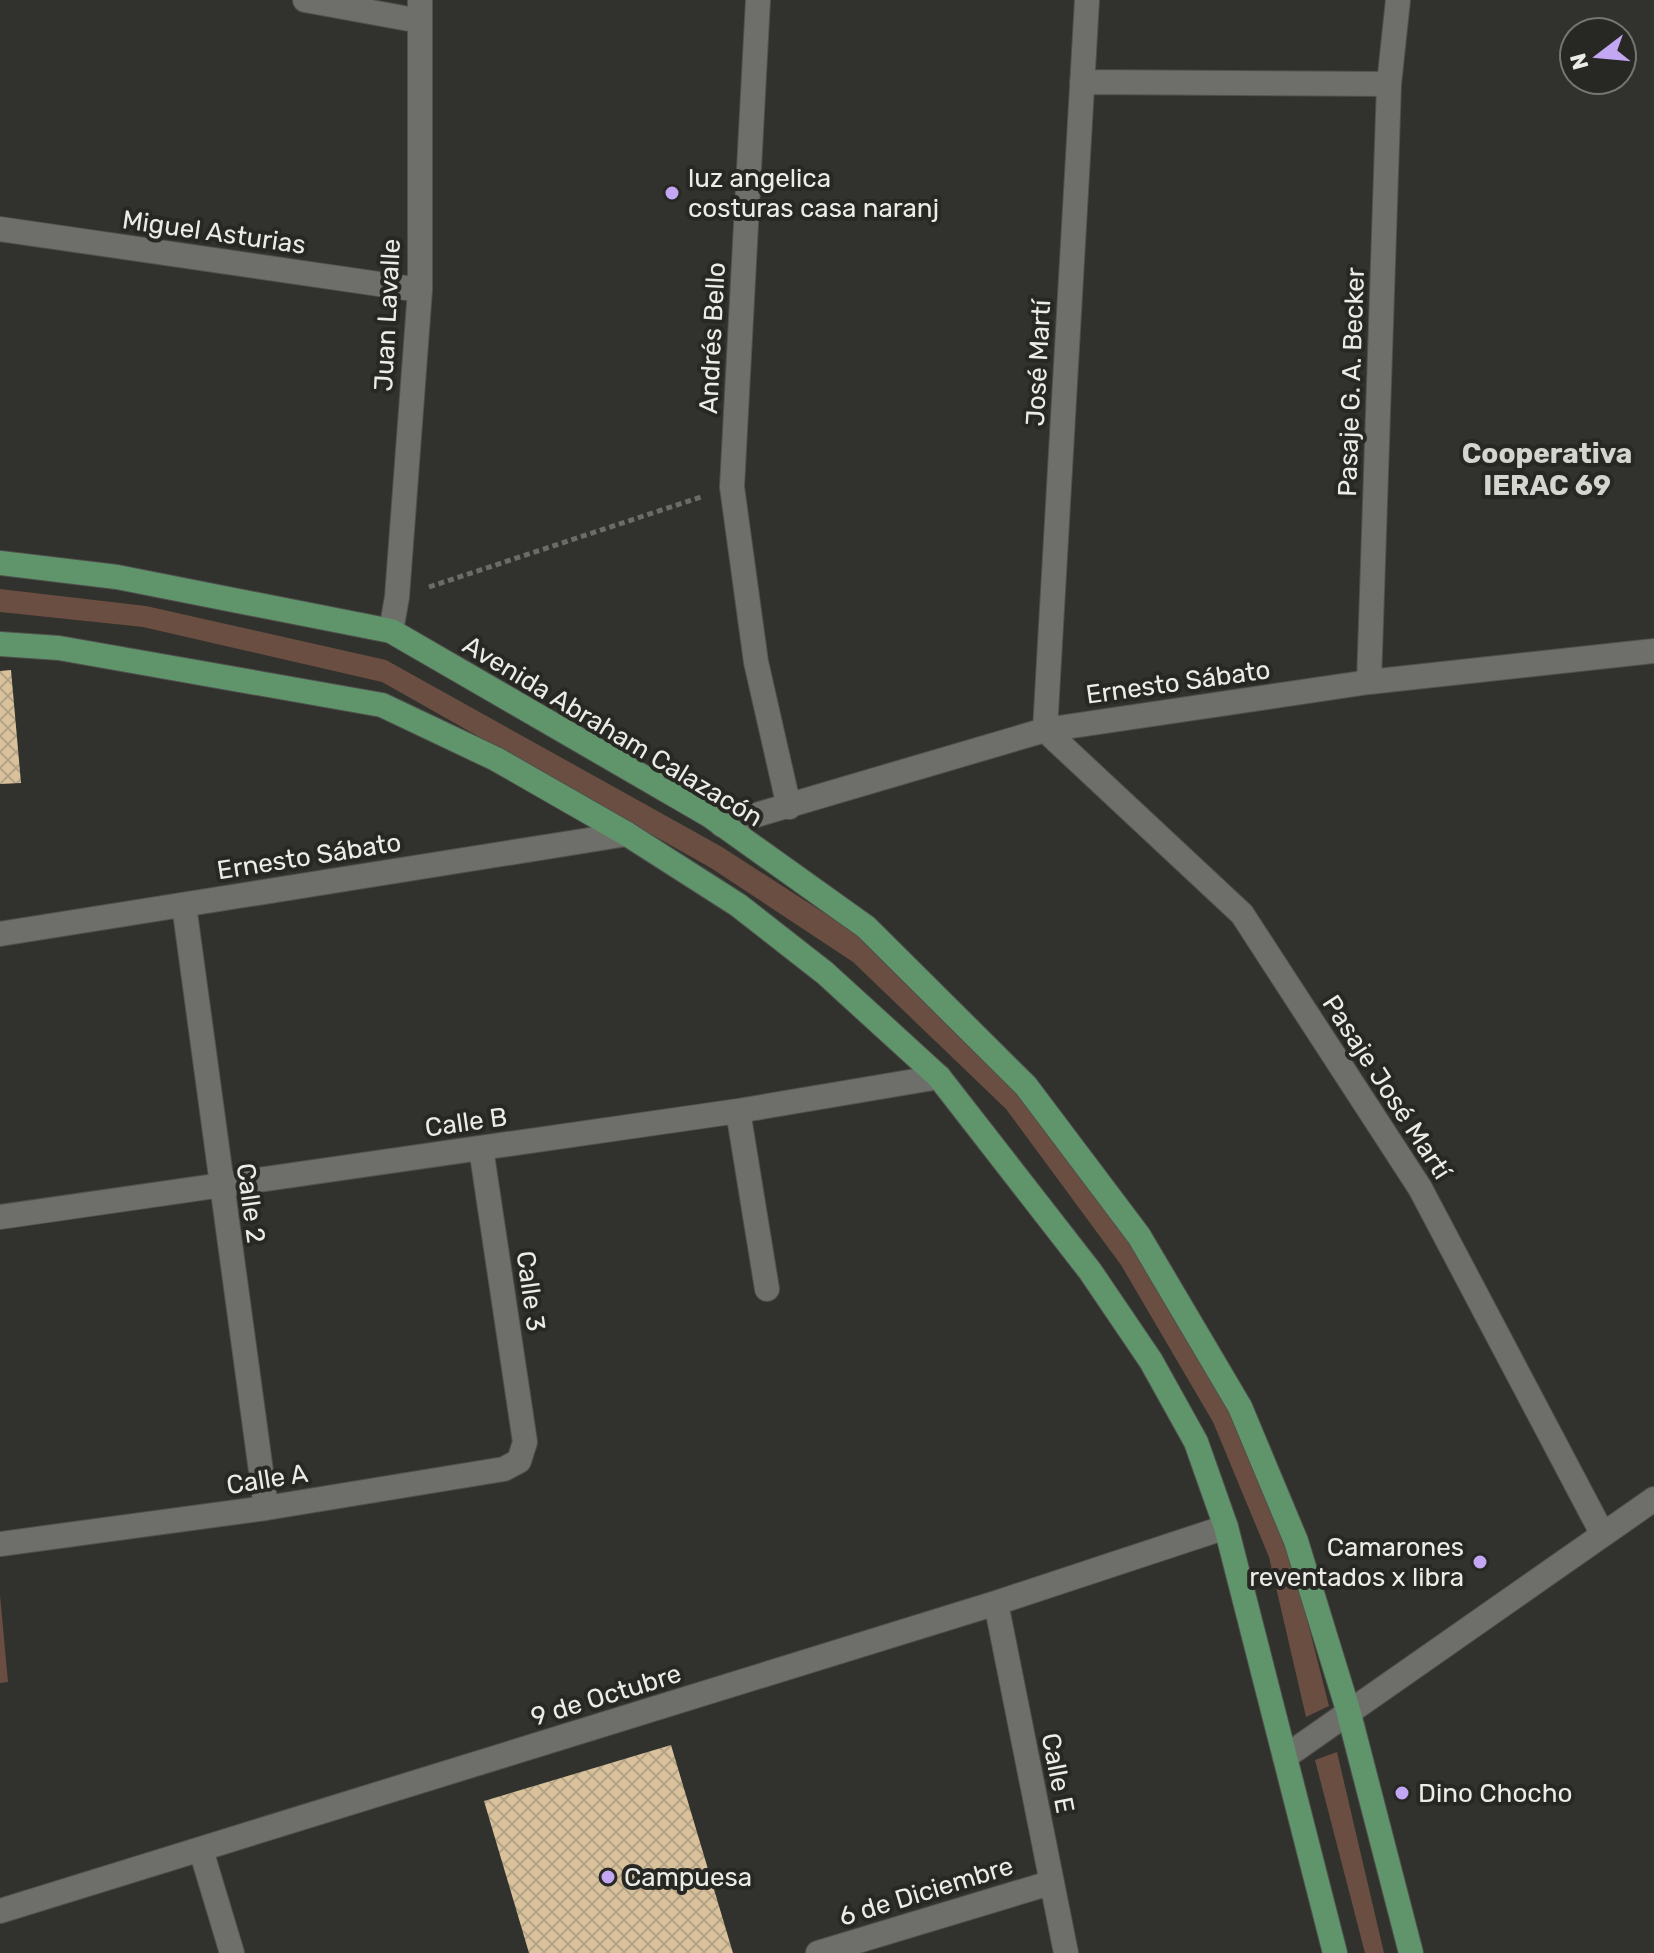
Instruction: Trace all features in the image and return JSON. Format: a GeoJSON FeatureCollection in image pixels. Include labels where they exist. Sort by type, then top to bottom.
{"type":"FeatureCollection","features":[{"type":"Feature","properties":{"kind":"main road","name":"Avenida Abraham Calazacón"},"geometry":{"type":"LineString","coordinates":[[0,563],[117,577],[391,631],[722,825],[877,938],[1026,1086],[1139,1236],[1240,1407],[1296,1541],[1348,1710],[1411,1953]]}},
{"type":"Feature","properties":{"kind":"main road"},"geometry":{"type":"LineString","coordinates":[[0,644],[59,648],[382,705],[496,759],[627,834],[738,905],[812,963],[939,1077],[1090,1271],[1151,1361],[1196,1442],[1226,1527],[1335,1953]]}},
{"type":"Feature","properties":{"kind":"street"},"geometry":{"type":"LineString","coordinates":[[305,0],[420,11]]}},
{"type":"Feature","properties":{"kind":"street","name":"Andrés Bello"},"geometry":{"type":"LineString","coordinates":[[758,0],[732,487],[756,662],[789,807]]}},
{"type":"Feature","properties":{"kind":"street","name":"José Martí"},"geometry":{"type":"LineString","coordinates":[[1045,730],[1087,0]]}},
{"type":"Feature","properties":{"kind":"street","name":"Pasaje G. A. Becker"},"geometry":{"type":"LineString","coordinates":[[1369,682],[1389,84],[1398,0]]}},
{"type":"Feature","properties":{"kind":"street","name":"Juan Lavalle"},"geometry":{"type":"LineString","coordinates":[[391,631],[397,597],[420,290],[420,11]]}},
{"type":"Feature","properties":{"kind":"street"},"geometry":{"type":"LineString","coordinates":[[1082,82],[1389,84]]}},
{"type":"Feature","properties":{"kind":"street","name":"Miguel Asturias"},"geometry":{"type":"LineString","coordinates":[[0,229],[420,290]]}},
{"type":"Feature","properties":{"kind":"street","name":"Ernesto Sábato"},"geometry":{"type":"LineString","coordinates":[[722,825],[1045,730],[1369,682],[1654,651]]}},
{"type":"Feature","properties":{"kind":"street","name":"Pasaje José Martí"},"geometry":{"type":"LineString","coordinates":[[1045,730],[1242,914],[1420,1188],[1602,1533]]}},
{"type":"Feature","properties":{"kind":"street","name":"Ernesto Sábato"},"geometry":{"type":"LineString","coordinates":[[0,934],[627,834]]}},
{"type":"Feature","properties":{"kind":"street","name":"Calle 2"},"geometry":{"type":"LineString","coordinates":[[184,905],[266,1508]]}},
{"type":"Feature","properties":{"kind":"street","name":"Calle B"},"geometry":{"type":"LineString","coordinates":[[0,1217],[738,1111],[939,1077]]}},
{"type":"Feature","properties":{"kind":"street"},"geometry":{"type":"LineString","coordinates":[[738,1111],[767,1289]]}},
{"type":"Feature","properties":{"kind":"street","name":"Calle 3"},"geometry":{"type":"LineString","coordinates":[[481,1148],[525,1442]]}},
{"type":"Feature","properties":{"kind":"street","name":"Calle A"},"geometry":{"type":"LineString","coordinates":[[0,1544],[266,1508],[504,1469],[519,1461],[525,1442]]}},
{"type":"Feature","properties":{"kind":"street"},"geometry":{"type":"LineString","coordinates":[[1285,1757],[1348,1710],[1654,1499]]}},
{"type":"Feature","properties":{"kind":"street","name":"9 de Octubre"},"geometry":{"type":"LineString","coordinates":[[0,1911],[996,1603],[1226,1527]]}},
{"type":"Feature","properties":{"kind":"street","name":"Calle E"},"geometry":{"type":"LineString","coordinates":[[996,1603],[1066,1953]]}},
{"type":"Feature","properties":{"kind":"street"},"geometry":{"type":"LineString","coordinates":[[201,1850],[232,1953]]}},
{"type":"Feature","properties":{"kind":"street","name":"6 de Diciembre"},"geometry":{"type":"LineString","coordinates":[[818,1953],[1050,1883]]}},
{"type":"Feature","properties":{"kind":"path"},"geometry":{"type":"LineString","coordinates":[[397,597],[732,487]]}},
{"type":"Feature","properties":{"kind":"shaded area"},"geometry":{"type":"Polygon","coordinates":[[[0,589],[146,606],[386,660],[722,847],[866,940],[1023,1094],[1140,1249],[1235,1412],[1289,1548],[1329,1706],[1306,1717],[1269,1557],[1213,1422],[1121,1265],[1006,1109],[853,962],[711,868],[382,682],[143,627],[0,612],[0,589]]]}},
{"type":"Feature","properties":{"kind":"shaded area"},"geometry":{"type":"Polygon","coordinates":[[[0,1595],[8,1682],[0,1683],[0,1595]]]}},
{"type":"Feature","properties":{"kind":"shaded area"},"geometry":{"type":"Polygon","coordinates":[[[1337,1752],[1384,1953],[1365,1953],[1315,1760],[1337,1752]]]}},
{"type":"Feature","properties":{"kind":"building"},"geometry":{"type":"Polygon","coordinates":[[[11,670],[21,783],[0,784],[0,671],[11,670]]]}},
{"type":"Feature","properties":{"kind":"building","name":"Campuesa"},"geometry":{"type":"Polygon","coordinates":[[[671,1745],[733,1953],[529,1953],[484,1801],[671,1745]]]}},
{"type":"Feature","properties":{"kind":"place","name":"luz angelica costuras casa naranj"},"geometry":{"type":"Point","coordinates":[672,193]}},
{"type":"Feature","properties":{"kind":"place","name":"Camarones reventados x libra"},"geometry":{"type":"Point","coordinates":[1480,1562]}},
{"type":"Feature","properties":{"kind":"place","name":"Dino Chocho"},"geometry":{"type":"Point","coordinates":[1402,1793]}},
{"type":"Feature","properties":{"kind":"place","name":"Campuesa"},"geometry":{"type":"Point","coordinates":[608,1877]}},
{"type":"Feature","properties":{"kind":"district","name":"Cooperativa IERAC 69"},"geometry":{"type":"Point","coordinates":[1547,469]}}]}
